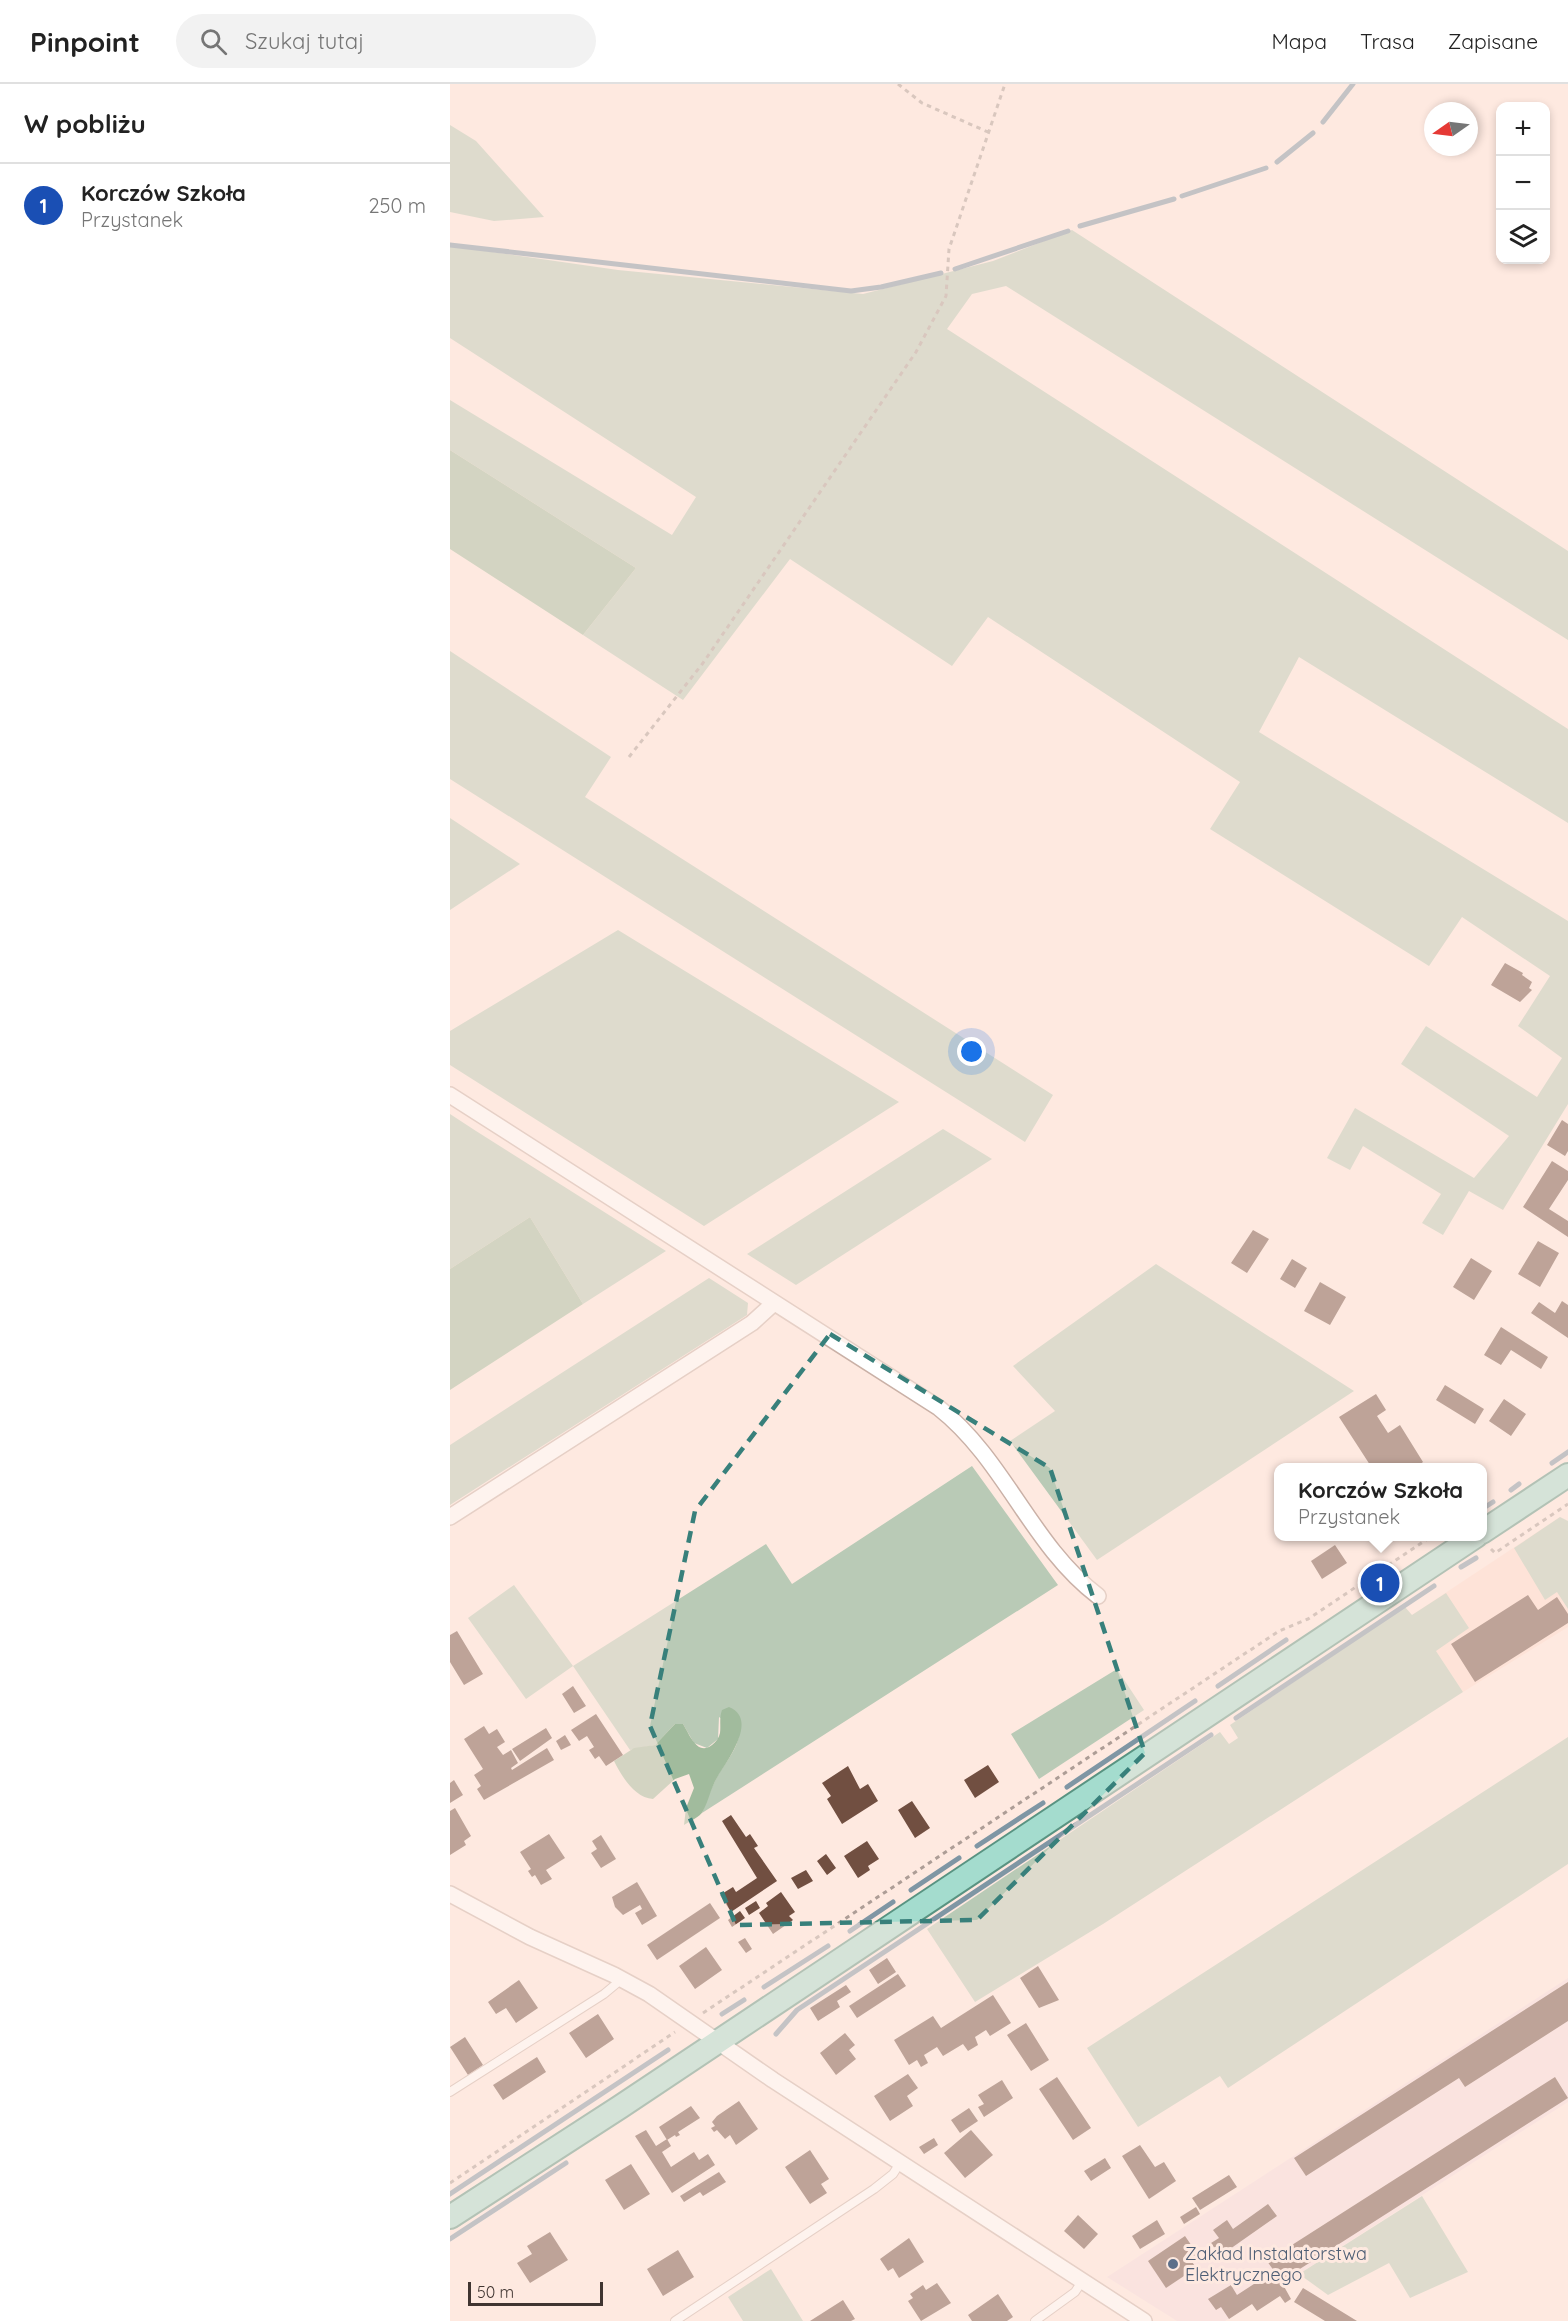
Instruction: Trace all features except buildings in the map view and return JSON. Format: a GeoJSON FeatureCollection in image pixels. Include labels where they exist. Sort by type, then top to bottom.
{"type":"FeatureCollection","features":[{"type":"Feature","properties":{"kind":"main road"},"geometry":{"type":"LineString","coordinates":[[1487,1535],[1568,1475]]}},
{"type":"Feature","properties":{"kind":"main road"},"geometry":{"type":"LineString","coordinates":[[450,2217],[1479,1541]]}},
{"type":"Feature","properties":{"kind":"street"},"geometry":{"type":"LineString","coordinates":[[450,1095],[910,1388],[952,1419],[985,1454],[1062,1565],[1098,1596]]}},
{"type":"Feature","properties":{"kind":"street"},"geometry":{"type":"LineString","coordinates":[[450,1516],[752,1323],[774,1303]]}},
{"type":"Feature","properties":{"kind":"street"},"geometry":{"type":"LineString","coordinates":[[450,1894],[530,1937],[622,1979],[1144,2321]]}},
{"type":"Feature","properties":{"kind":"lane"},"geometry":{"type":"LineString","coordinates":[[450,2092],[604,1994],[622,1979]]}},
{"type":"Feature","properties":{"kind":"lane"},"geometry":{"type":"LineString","coordinates":[[675,2321],[874,2189],[893,2174],[900,2163]]}},
{"type":"Feature","properties":{"kind":"lane"},"geometry":{"type":"LineString","coordinates":[[1035,2321],[1075,2292],[1083,2280]]}},
{"type":"Feature","properties":{"kind":"path"},"geometry":{"type":"LineString","coordinates":[[898,84],[922,103],[988,132]]}},
{"type":"Feature","properties":{"kind":"path"},"geometry":{"type":"LineString","coordinates":[[629,757],[703,663],[916,352],[946,296],[949,249],[1005,84]]}},
{"type":"Feature","properties":{"kind":"path"},"geometry":{"type":"LineString","coordinates":[[1484,1541],[1495,1553],[1568,1504]]}},
{"type":"Feature","properties":{"kind":"path"},"geometry":{"type":"LineString","coordinates":[[450,2183],[1279,1631],[1308,1619],[1425,1541]]}},
{"type":"Feature","properties":{"kind":"highlighted area"},"geometry":{"type":"Polygon","coordinates":[[[830,1334],[1050,1468],[1145,1753],[977,1920],[736,1925],[650,1726],[695,1511],[830,1334]]]}},
{"type":"Feature","properties":{"kind":"shaded area"},"geometry":{"type":"Polygon","coordinates":[[[1560,1517],[1568,1529],[1568,1627],[1463,1692],[1412,1615],[1560,1517]]]}},
{"type":"Feature","properties":{"kind":"shaded area"},"geometry":{"type":"Polygon","coordinates":[[[1568,1978],[1568,2102],[1225,2321],[1177,2321],[1107,2277],[1568,1978]]]}},
{"type":"Feature","properties":{"kind":"green space"},"geometry":{"type":"Polygon","coordinates":[[[450,125],[476,141],[544,217],[494,221],[450,212],[450,125]]]}},
{"type":"Feature","properties":{"kind":"green space"},"geometry":{"type":"Polygon","coordinates":[[[1072,230],[1568,551],[1568,640],[1006,286],[972,294],[947,329],[1568,729],[1568,823],[1299,657],[1259,732],[1568,921],[1568,1104],[1503,1210],[1469,1191],[1443,1235],[1422,1223],[1441,1194],[1363,1146],[1350,1170],[1327,1158],[1355,1108],[1474,1178],[1509,1136],[1401,1064],[1426,1026],[1537,1097],[1562,1058],[1518,1026],[1550,976],[1462,917],[1429,966],[1210,829],[1240,782],[988,617],[952,666],[790,559],[683,700],[583,635],[636,568],[450,450],[450,400],[672,535],[696,497],[450,338],[450,246],[618,270],[863,294],[993,261],[1072,230]]]}},
{"type":"Feature","properties":{"kind":"green space"},"geometry":{"type":"Polygon","coordinates":[[[450,450],[636,568],[583,635],[450,549],[450,450]]]}},
{"type":"Feature","properties":{"kind":"green space"},"geometry":{"type":"Polygon","coordinates":[[[450,651],[611,757],[585,797],[1053,1095],[1025,1142],[450,779],[450,651]]]}},
{"type":"Feature","properties":{"kind":"green space"},"geometry":{"type":"Polygon","coordinates":[[[450,818],[520,864],[450,910],[450,818]]]}},
{"type":"Feature","properties":{"kind":"green space"},"geometry":{"type":"Polygon","coordinates":[[[618,930],[899,1102],[704,1226],[450,1065],[450,1031],[618,930]]]}},
{"type":"Feature","properties":{"kind":"green space"},"geometry":{"type":"Polygon","coordinates":[[[450,1114],[666,1251],[583,1304],[530,1217],[450,1269],[450,1114]]]}},
{"type":"Feature","properties":{"kind":"green space"},"geometry":{"type":"Polygon","coordinates":[[[943,1129],[992,1159],[796,1285],[747,1254],[943,1129]]]}},
{"type":"Feature","properties":{"kind":"green space"},"geometry":{"type":"Polygon","coordinates":[[[530,1217],[583,1304],[450,1390],[450,1269],[530,1217]]]}},
{"type":"Feature","properties":{"kind":"green space"},"geometry":{"type":"Polygon","coordinates":[[[1156,1264],[1354,1391],[1097,1560],[1010,1441],[1055,1411],[1013,1366],[1156,1264]]]}},
{"type":"Feature","properties":{"kind":"green space"},"geometry":{"type":"Polygon","coordinates":[[[709,1278],[748,1303],[747,1315],[450,1505],[450,1445],[709,1278]]]}},
{"type":"Feature","properties":{"kind":"green space"},"geometry":{"type":"Polygon","coordinates":[[[972,1466],[1058,1585],[702,1813],[715,1781],[734,1750],[740,1731],[719,1717],[718,1739],[707,1748],[694,1743],[683,1724],[675,1724],[655,1745],[630,1750],[573,1666],[766,1544],[792,1584],[972,1466]]]}},
{"type":"Feature","properties":{"kind":"green space"},"geometry":{"type":"Polygon","coordinates":[[[1560,1517],[1568,1521],[1568,1609],[1557,1592],[1545,1600],[1514,1548],[1560,1517]]]}},
{"type":"Feature","properties":{"kind":"green space"},"geometry":{"type":"Polygon","coordinates":[[[514,1585],[573,1666],[526,1699],[468,1618],[514,1585]]]}},
{"type":"Feature","properties":{"kind":"green space"},"geometry":{"type":"Polygon","coordinates":[[[1446,1593],[1469,1628],[1436,1651],[1463,1692],[1103,1924],[975,2002],[927,1929],[1220,1732],[1229,1744],[1238,1738],[1230,1725],[1405,1607],[1412,1615],[1446,1593]]]}},
{"type":"Feature","properties":{"kind":"green space"},"geometry":{"type":"Polygon","coordinates":[[[1117,1669],[1144,1710],[1039,1779],[1011,1734],[1117,1669]]]}},
{"type":"Feature","properties":{"kind":"green space"},"geometry":{"type":"Polygon","coordinates":[[[729,1707],[738,1713],[741,1730],[702,1813],[697,1817],[684,1825],[686,1808],[694,1788],[689,1774],[675,1779],[653,1799],[640,1795],[625,1780],[614,1761],[634,1748],[655,1745],[675,1724],[683,1724],[698,1746],[707,1748],[718,1738],[722,1710],[729,1707]]]}},
{"type":"Feature","properties":{"kind":"green space"},"geometry":{"type":"Polygon","coordinates":[[[1568,1737],[1568,1864],[1228,2088],[1220,2076],[1138,2127],[1087,2048],[1568,1737]]]}},
{"type":"Feature","properties":{"kind":"green space"},"geometry":{"type":"Polygon","coordinates":[[[1422,2196],[1468,2272],[1410,2298],[1389,2263],[1328,2295],[1299,2274],[1422,2196]]]}},
{"type":"Feature","properties":{"kind":"green space"},"geometry":{"type":"Polygon","coordinates":[[[771,2269],[803,2321],[743,2321],[728,2297],[771,2269]]]}},
{"type":"Feature","properties":{"kind":"waterway"},"geometry":{"type":"LineString","coordinates":[[1323,122],[1353,84]]}},
{"type":"Feature","properties":{"kind":"waterway"},"geometry":{"type":"LineString","coordinates":[[1277,162],[1313,133]]}},
{"type":"Feature","properties":{"kind":"waterway"},"geometry":{"type":"LineString","coordinates":[[1182,196],[1266,168]]}},
{"type":"Feature","properties":{"kind":"waterway"},"geometry":{"type":"LineString","coordinates":[[1080,226],[1174,199]]}},
{"type":"Feature","properties":{"kind":"waterway"},"geometry":{"type":"LineString","coordinates":[[955,269],[1068,231]]}},
{"type":"Feature","properties":{"kind":"waterway"},"geometry":{"type":"LineString","coordinates":[[450,245],[851,291],[881,287],[941,273]]}},
{"type":"Feature","properties":{"kind":"waterway"},"geometry":{"type":"LineString","coordinates":[[1552,1463],[1568,1452]]}},
{"type":"Feature","properties":{"kind":"waterway"},"geometry":{"type":"LineString","coordinates":[[1511,1490],[1519,1484]]}},
{"type":"Feature","properties":{"kind":"waterway"},"geometry":{"type":"LineString","coordinates":[[1487,1506],[1493,1502]]}},
{"type":"Feature","properties":{"kind":"waterway"},"geometry":{"type":"LineString","coordinates":[[1461,1567],[1476,1558]]}},
{"type":"Feature","properties":{"kind":"waterway"},"geometry":{"type":"LineString","coordinates":[[1236,1718],[1434,1586]]}},
{"type":"Feature","properties":{"kind":"waterway"},"geometry":{"type":"LineString","coordinates":[[1218,1686],[1286,1640]]}},
{"type":"Feature","properties":{"kind":"waterway"},"geometry":{"type":"LineString","coordinates":[[1067,1787],[1195,1701]]}},
{"type":"Feature","properties":{"kind":"waterway"},"geometry":{"type":"LineString","coordinates":[[776,2034],[797,2010],[1211,1735]]}},
{"type":"Feature","properties":{"kind":"waterway"},"geometry":{"type":"LineString","coordinates":[[977,1846],[1043,1803]]}},
{"type":"Feature","properties":{"kind":"waterway"},"geometry":{"type":"LineString","coordinates":[[911,1890],[959,1858]]}},
{"type":"Feature","properties":{"kind":"waterway"},"geometry":{"type":"LineString","coordinates":[[850,1931],[893,1902]]}},
{"type":"Feature","properties":{"kind":"waterway"},"geometry":{"type":"LineString","coordinates":[[764,1987],[828,1946]]}},
{"type":"Feature","properties":{"kind":"waterway"},"geometry":{"type":"LineString","coordinates":[[722,2014],[744,2000]]}},
{"type":"Feature","properties":{"kind":"waterway"},"geometry":{"type":"LineString","coordinates":[[450,2194],[668,2050]]}},
{"type":"Feature","properties":{"kind":"waterway"},"geometry":{"type":"LineString","coordinates":[[450,2239],[566,2163]]}},
{"type":"Feature","properties":{"kind":"place","name":"Korczów Szkoła"},"geometry":{"type":"Point","coordinates":[1380,1583]}},
{"type":"Feature","properties":{"kind":"place","name":"Zakład Instalatorstwa Elektrycznego"},"geometry":{"type":"Point","coordinates":[1173,2264]}}]}
